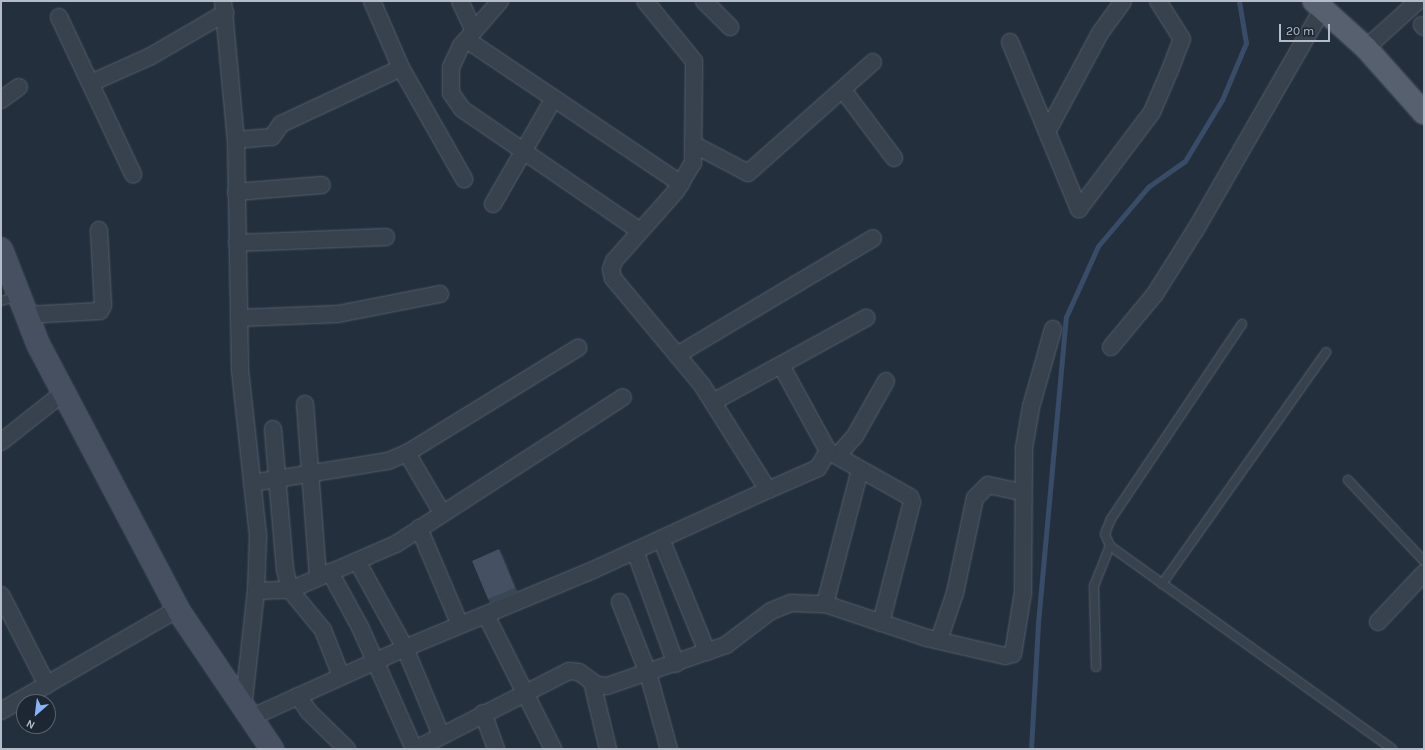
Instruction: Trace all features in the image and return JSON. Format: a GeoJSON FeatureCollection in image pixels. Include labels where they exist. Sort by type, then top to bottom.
{"type":"FeatureCollection","features":[{"type":"Feature","properties":{"kind":"main road"},"geometry":{"type":"LineString","coordinates":[[1318,5],[1366,48],[1424,113]]}},
{"type":"Feature","properties":{"kind":"street"},"geometry":{"type":"LineString","coordinates":[[372,1],[401,68],[464,179]]}},
{"type":"Feature","properties":{"kind":"street"},"geometry":{"type":"LineString","coordinates":[[460,1],[470,36],[553,100],[680,184]]}},
{"type":"Feature","properties":{"kind":"street"},"geometry":{"type":"LineString","coordinates":[[500,1],[470,36],[451,67],[451,93],[462,109],[523,149],[640,231]]}},
{"type":"Feature","properties":{"kind":"street"},"geometry":{"type":"LineString","coordinates":[[645,1],[694,61],[693,163],[680,184],[640,231],[611,269],[614,278],[677,354],[713,402],[768,490]]}},
{"type":"Feature","properties":{"kind":"street"},"geometry":{"type":"LineString","coordinates":[[704,1],[730,27]]}},
{"type":"Feature","properties":{"kind":"street"},"geometry":{"type":"LineString","coordinates":[[1047,132],[1100,33],[1123,1]]}},
{"type":"Feature","properties":{"kind":"street"},"geometry":{"type":"LineString","coordinates":[[1010,42],[1079,209],[1152,112],[1182,39],[1158,1]]}},
{"type":"Feature","properties":{"kind":"street"},"geometry":{"type":"LineString","coordinates":[[1366,48],[1418,1]]}},
{"type":"Feature","properties":{"kind":"street"},"geometry":{"type":"LineString","coordinates":[[1111,347],[1155,294],[1196,229],[1318,5]]}},
{"type":"Feature","properties":{"kind":"street"},"geometry":{"type":"LineString","coordinates":[[93,82],[151,56],[224,7],[236,140],[240,370],[258,536],[256,592],[246,713]]}},
{"type":"Feature","properties":{"kind":"street"},"geometry":{"type":"LineString","coordinates":[[59,17],[93,82],[133,174]]}},
{"type":"Feature","properties":{"kind":"street"},"geometry":{"type":"LineString","coordinates":[[693,144],[748,173],[873,62]]}},
{"type":"Feature","properties":{"kind":"street"},"geometry":{"type":"LineString","coordinates":[[236,140],[272,137],[281,124],[401,68]]}},
{"type":"Feature","properties":{"kind":"street"},"geometry":{"type":"LineString","coordinates":[[1,100],[19,87]]}},
{"type":"Feature","properties":{"kind":"street"},"geometry":{"type":"LineString","coordinates":[[843,90],[894,158]]}},
{"type":"Feature","properties":{"kind":"street"},"geometry":{"type":"LineString","coordinates":[[493,204],[523,149],[553,100]]}},
{"type":"Feature","properties":{"kind":"street"},"geometry":{"type":"LineString","coordinates":[[236,192],[322,185]]}},
{"type":"Feature","properties":{"kind":"street"},"geometry":{"type":"LineString","coordinates":[[16,304],[100,312],[103,305],[99,230]]}},
{"type":"Feature","properties":{"kind":"street"},"geometry":{"type":"LineString","coordinates":[[237,243],[386,237]]}},
{"type":"Feature","properties":{"kind":"street"},"geometry":{"type":"LineString","coordinates":[[677,354],[873,238]]}},
{"type":"Feature","properties":{"kind":"street"},"geometry":{"type":"LineString","coordinates":[[1,249],[16,304],[178,609],[246,713],[272,749]]}},
{"type":"Feature","properties":{"kind":"street"},"geometry":{"type":"LineString","coordinates":[[239,318],[338,314],[440,294]]}},
{"type":"Feature","properties":{"kind":"street"},"geometry":{"type":"LineString","coordinates":[[713,402],[866,318]]}},
{"type":"Feature","properties":{"kind":"street"},"geometry":{"type":"LineString","coordinates":[[305,404],[309,474],[324,575],[374,662],[415,749],[483,713],[569,671],[579,672],[592,682],[607,686],[676,664],[726,645],[771,612],[791,603],[825,604],[939,640],[1005,656],[1013,654],[1023,592],[1022,492],[1031,407],[1053,329]]}},
{"type":"Feature","properties":{"kind":"street"},"geometry":{"type":"LineString","coordinates":[[252,483],[388,461],[407,453],[578,348]]}},
{"type":"Feature","properties":{"kind":"street"},"geometry":{"type":"LineString","coordinates":[[781,365],[833,454],[910,496],[912,502],[882,623]]}},
{"type":"Feature","properties":{"kind":"street"},"geometry":{"type":"LineString","coordinates":[[246,713],[298,696],[405,648],[635,551],[818,468],[855,436],[886,381]]}},
{"type":"Feature","properties":{"kind":"street"},"geometry":{"type":"LineString","coordinates":[[1,442],[63,392]]}},
{"type":"Feature","properties":{"kind":"street"},"geometry":{"type":"LineString","coordinates":[[256,592],[290,590],[396,544],[623,397]]}},
{"type":"Feature","properties":{"kind":"street"},"geometry":{"type":"LineString","coordinates":[[273,429],[276,479],[290,590],[323,630],[341,676]]}},
{"type":"Feature","properties":{"kind":"street"},"geometry":{"type":"LineString","coordinates":[[407,453],[442,513]]}},
{"type":"Feature","properties":{"kind":"street"},"geometry":{"type":"LineString","coordinates":[[825,604],[860,470]]}},
{"type":"Feature","properties":{"kind":"street"},"geometry":{"type":"LineString","coordinates":[[939,640],[955,593],[975,498],[988,485],[1022,492]]}},
{"type":"Feature","properties":{"kind":"street"},"geometry":{"type":"LineString","coordinates":[[419,528],[460,625]]}},
{"type":"Feature","properties":{"kind":"street"},"geometry":{"type":"LineString","coordinates":[[661,539],[707,652]]}},
{"type":"Feature","properties":{"kind":"street"},"geometry":{"type":"LineString","coordinates":[[635,551],[676,664]]}},
{"type":"Feature","properties":{"kind":"street"},"geometry":{"type":"LineString","coordinates":[[357,561],[405,648],[441,735]]}},
{"type":"Feature","properties":{"kind":"street"},"geometry":{"type":"LineString","coordinates":[[1378,622],[1424,573]]}},
{"type":"Feature","properties":{"kind":"street"},"geometry":{"type":"LineString","coordinates":[[1,595],[47,685]]}},
{"type":"Feature","properties":{"kind":"street"},"geometry":{"type":"LineString","coordinates":[[620,602],[648,673],[669,749]]}},
{"type":"Feature","properties":{"kind":"street"},"geometry":{"type":"LineString","coordinates":[[1,712],[178,609]]}},
{"type":"Feature","properties":{"kind":"street"},"geometry":{"type":"LineString","coordinates":[[486,614],[524,693],[554,749]]}},
{"type":"Feature","properties":{"kind":"street"},"geometry":{"type":"LineString","coordinates":[[592,682],[608,749]]}},
{"type":"Feature","properties":{"kind":"street"},"geometry":{"type":"LineString","coordinates":[[298,696],[309,712],[346,749]]}},
{"type":"Feature","properties":{"kind":"street"},"geometry":{"type":"LineString","coordinates":[[483,713],[496,749]]}},
{"type":"Feature","properties":{"kind":"lane"},"geometry":{"type":"LineString","coordinates":[[1242,324],[1111,519],[1105,534],[1110,546],[1392,749]]}},
{"type":"Feature","properties":{"kind":"lane"},"geometry":{"type":"LineString","coordinates":[[1162,584],[1326,352]]}},
{"type":"Feature","properties":{"kind":"lane"},"geometry":{"type":"LineString","coordinates":[[1348,480],[1424,561]]}},
{"type":"Feature","properties":{"kind":"lane"},"geometry":{"type":"LineString","coordinates":[[1096,667],[1094,586],[1110,546]]}},
{"type":"Feature","properties":{"kind":"building"},"geometry":{"type":"Polygon","coordinates":[[[499,549],[515,588],[488,599],[472,561],[499,549]]]}},
{"type":"Feature","properties":{"kind":"waterway"},"geometry":{"type":"LineString","coordinates":[[1031,749],[1038,623],[1066,317],[1098,246],[1148,187],[1185,161],[1222,100],[1246,43],[1239,1]]}}]}
